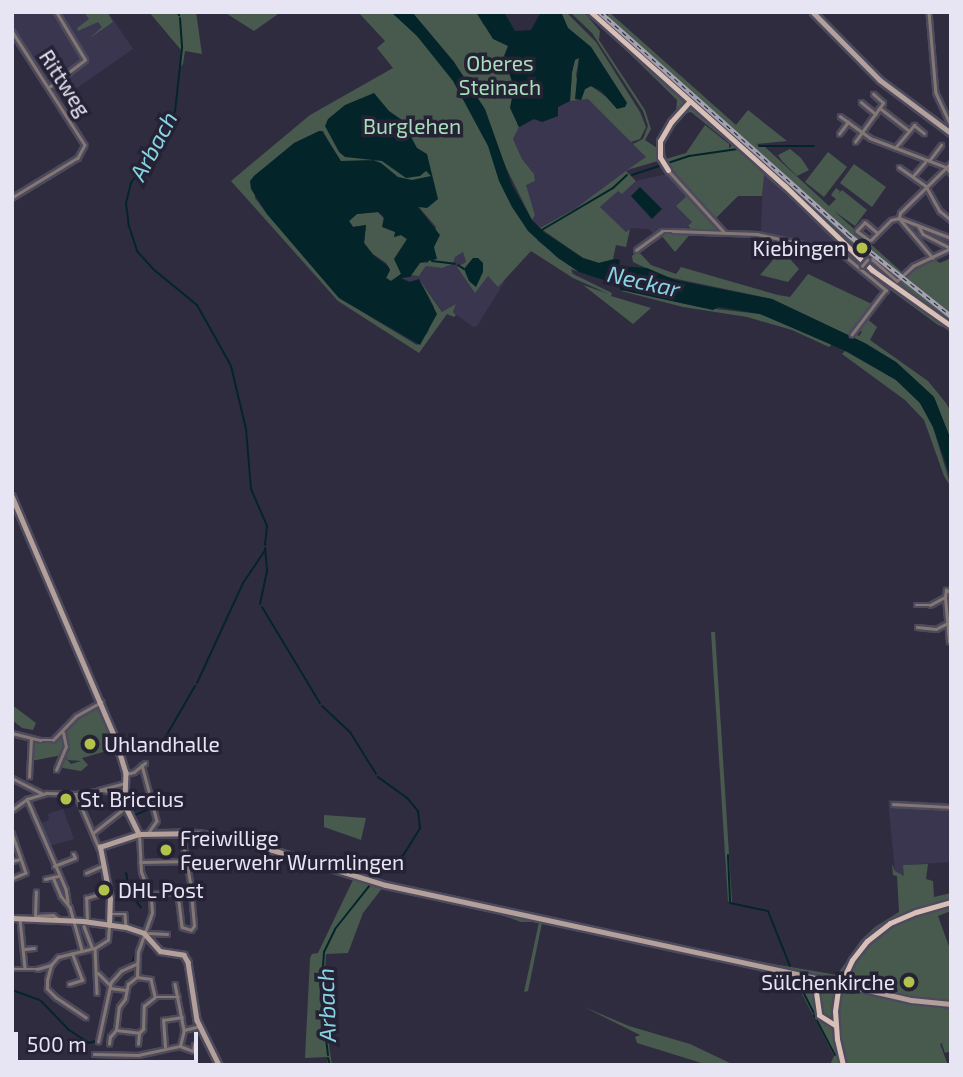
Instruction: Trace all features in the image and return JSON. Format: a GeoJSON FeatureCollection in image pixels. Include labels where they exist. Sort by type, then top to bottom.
{"type":"FeatureCollection","features":[{"type":"Feature","properties":{"kind":"main road"},"geometry":{"type":"LineString","coordinates":[[592,12],[872,270],[951,326]]}},
{"type":"Feature","properties":{"kind":"main road"},"geometry":{"type":"LineString","coordinates":[[813,12],[877,77],[951,133]]}},
{"type":"Feature","properties":{"kind":"main road"},"geometry":{"type":"LineString","coordinates":[[666,167],[660,141],[671,122],[690,101]]}},
{"type":"Feature","properties":{"kind":"main road"},"geometry":{"type":"LineString","coordinates":[[12,496],[102,702],[126,774],[126,807],[139,834]]}},
{"type":"Feature","properties":{"kind":"main road"},"geometry":{"type":"LineString","coordinates":[[108,925],[111,914],[109,892],[100,848],[139,834],[183,832],[241,840],[399,888],[906,999],[951,1004]]}},
{"type":"Feature","properties":{"kind":"main road"},"geometry":{"type":"LineString","coordinates":[[843,1065],[835,1023],[835,1007],[838,990],[849,965],[872,936],[903,917],[951,902]]}},
{"type":"Feature","properties":{"kind":"main road"},"geometry":{"type":"LineString","coordinates":[[12,918],[126,927],[147,934],[154,948],[184,955],[188,962],[200,1026],[219,1065]]}},
{"type":"Feature","properties":{"kind":"main road"},"geometry":{"type":"LineString","coordinates":[[803,975],[816,987]]}},
{"type":"Feature","properties":{"kind":"main road"},"geometry":{"type":"LineString","coordinates":[[818,978],[817,1010],[824,1019],[835,1023]]}},
{"type":"Feature","properties":{"kind":"main road"},"geometry":{"type":"LineString","coordinates":[[816,987],[827,980]]}},
{"type":"Feature","properties":{"kind":"main road"},"geometry":{"type":"LineString","coordinates":[[824,1019],[835,1007]]}},
{"type":"Feature","properties":{"kind":"street"},"geometry":{"type":"LineString","coordinates":[[49,87],[85,60],[56,12]]}},
{"type":"Feature","properties":{"kind":"street"},"geometry":{"type":"LineString","coordinates":[[929,12],[936,93],[951,125]]}},
{"type":"Feature","properties":{"kind":"street","name":"Rittweg"},"geometry":{"type":"LineString","coordinates":[[12,31],[83,139],[85,148],[78,158],[12,198]]}},
{"type":"Feature","properties":{"kind":"street"},"geometry":{"type":"LineString","coordinates":[[855,142],[883,103],[873,94]]}},
{"type":"Feature","properties":{"kind":"street"},"geometry":{"type":"LineString","coordinates":[[861,102],[876,114]]}},
{"type":"Feature","properties":{"kind":"street"},"geometry":{"type":"LineString","coordinates":[[880,108],[909,131]]}},
{"type":"Feature","properties":{"kind":"street"},"geometry":{"type":"LineString","coordinates":[[840,116],[862,132],[927,162],[946,167],[951,173]]}},
{"type":"Feature","properties":{"kind":"street"},"geometry":{"type":"LineString","coordinates":[[839,134],[848,122]]}},
{"type":"Feature","properties":{"kind":"street"},"geometry":{"type":"LineString","coordinates":[[895,148],[914,125],[924,133]]}},
{"type":"Feature","properties":{"kind":"street"},"geometry":{"type":"LineString","coordinates":[[913,176],[941,145]]}},
{"type":"Feature","properties":{"kind":"street"},"geometry":{"type":"LineString","coordinates":[[933,258],[902,226],[899,218],[900,213],[951,163]]}},
{"type":"Feature","properties":{"kind":"street"},"geometry":{"type":"LineString","coordinates":[[666,167],[724,232]]}},
{"type":"Feature","properties":{"kind":"street"},"geometry":{"type":"LineString","coordinates":[[899,167],[926,186],[940,211],[951,220]]}},
{"type":"Feature","properties":{"kind":"street"},"geometry":{"type":"LineString","coordinates":[[877,233],[865,223],[857,232],[869,240],[877,233],[891,220],[899,218],[951,238]]}},
{"type":"Feature","properties":{"kind":"street"},"geometry":{"type":"LineString","coordinates":[[918,225],[923,234],[950,248]]}},
{"type":"Feature","properties":{"kind":"street"},"geometry":{"type":"LineString","coordinates":[[636,250],[662,231],[768,235],[840,252],[885,288],[886,293],[852,335]]}},
{"type":"Feature","properties":{"kind":"street"},"geometry":{"type":"LineString","coordinates":[[860,268],[867,260],[872,259],[898,281],[913,266],[950,248]]}},
{"type":"Feature","properties":{"kind":"street"},"geometry":{"type":"LineString","coordinates":[[948,591],[946,597],[949,642]]}},
{"type":"Feature","properties":{"kind":"street"},"geometry":{"type":"LineString","coordinates":[[916,606],[930,605],[946,597]]}},
{"type":"Feature","properties":{"kind":"street"},"geometry":{"type":"LineString","coordinates":[[917,627],[936,629],[948,623]]}},
{"type":"Feature","properties":{"kind":"street"},"geometry":{"type":"LineString","coordinates":[[12,733],[50,741],[63,733],[76,716],[102,702]]}},
{"type":"Feature","properties":{"kind":"street"},"geometry":{"type":"LineString","coordinates":[[56,770],[66,747],[63,733]]}},
{"type":"Feature","properties":{"kind":"street"},"geometry":{"type":"LineString","coordinates":[[29,777],[31,738]]}},
{"type":"Feature","properties":{"kind":"street"},"geometry":{"type":"LineString","coordinates":[[126,774],[143,764],[157,821],[148,834]]}},
{"type":"Feature","properties":{"kind":"street"},"geometry":{"type":"LineString","coordinates":[[12,778],[43,793]]}},
{"type":"Feature","properties":{"kind":"street"},"geometry":{"type":"LineString","coordinates":[[99,790],[111,784],[126,783]]}},
{"type":"Feature","properties":{"kind":"street"},"geometry":{"type":"LineString","coordinates":[[12,810],[27,799],[43,793],[76,794],[99,790],[114,791],[124,796]]}},
{"type":"Feature","properties":{"kind":"street"},"geometry":{"type":"LineString","coordinates":[[76,794],[100,848]]}},
{"type":"Feature","properties":{"kind":"street"},"geometry":{"type":"LineString","coordinates":[[27,799],[58,876],[66,889],[82,951]]}},
{"type":"Feature","properties":{"kind":"street"},"geometry":{"type":"LineString","coordinates":[[894,804],[951,807]]}},
{"type":"Feature","properties":{"kind":"street"},"geometry":{"type":"LineString","coordinates":[[93,832],[126,807]]}},
{"type":"Feature","properties":{"kind":"street"},"geometry":{"type":"LineString","coordinates":[[178,894],[182,927],[186,931],[194,926],[183,832]]}},
{"type":"Feature","properties":{"kind":"street"},"geometry":{"type":"LineString","coordinates":[[12,833],[26,873],[12,879]]}},
{"type":"Feature","properties":{"kind":"street"},"geometry":{"type":"LineString","coordinates":[[137,977],[136,964],[152,914],[141,862],[139,834]]}},
{"type":"Feature","properties":{"kind":"street"},"geometry":{"type":"LineString","coordinates":[[54,866],[75,858],[73,854]]}},
{"type":"Feature","properties":{"kind":"street"},"geometry":{"type":"LineString","coordinates":[[12,861],[20,859]]}},
{"type":"Feature","properties":{"kind":"street"},"geometry":{"type":"LineString","coordinates":[[141,862],[179,861]]}},
{"type":"Feature","properties":{"kind":"street"},"geometry":{"type":"LineString","coordinates":[[86,873],[103,866]]}},
{"type":"Feature","properties":{"kind":"street"},"geometry":{"type":"LineString","coordinates":[[45,879],[58,876]]}},
{"type":"Feature","properties":{"kind":"street"},"geometry":{"type":"LineString","coordinates":[[53,877],[62,898],[68,902]]}},
{"type":"Feature","properties":{"kind":"street"},"geometry":{"type":"LineString","coordinates":[[35,918],[36,892]]}},
{"type":"Feature","properties":{"kind":"street"},"geometry":{"type":"LineString","coordinates":[[97,993],[94,947],[85,924],[86,898],[109,892]]}},
{"type":"Feature","properties":{"kind":"street"},"geometry":{"type":"LineString","coordinates":[[149,894],[189,892]]}},
{"type":"Feature","properties":{"kind":"street"},"geometry":{"type":"LineString","coordinates":[[111,914],[125,914],[126,927]]}},
{"type":"Feature","properties":{"kind":"street"},"geometry":{"type":"LineString","coordinates":[[20,919],[25,968]]}},
{"type":"Feature","properties":{"kind":"street"},"geometry":{"type":"LineString","coordinates":[[12,969],[37,970],[51,965],[60,956],[94,947],[108,940],[108,925]]}},
{"type":"Feature","properties":{"kind":"street"},"geometry":{"type":"LineString","coordinates":[[147,934],[167,934]]}},
{"type":"Feature","properties":{"kind":"street"},"geometry":{"type":"LineString","coordinates":[[24,949],[34,947]]}},
{"type":"Feature","properties":{"kind":"street"},"geometry":{"type":"LineString","coordinates":[[69,984],[82,980],[72,953]]}},
{"type":"Feature","properties":{"kind":"street"},"geometry":{"type":"LineString","coordinates":[[98,1042],[110,986],[121,971],[136,964]]}},
{"type":"Feature","properties":{"kind":"street"},"geometry":{"type":"LineString","coordinates":[[51,965],[47,989],[56,999],[86,1018]]}},
{"type":"Feature","properties":{"kind":"street"},"geometry":{"type":"LineString","coordinates":[[96,971],[110,986],[126,990]]}},
{"type":"Feature","properties":{"kind":"street"},"geometry":{"type":"LineString","coordinates":[[109,1044],[110,1036],[116,1030],[119,1007],[125,999],[131,980],[137,977],[151,979],[155,997]]}},
{"type":"Feature","properties":{"kind":"street"},"geometry":{"type":"LineString","coordinates":[[175,984],[183,1017],[184,1030],[180,1046]]}},
{"type":"Feature","properties":{"kind":"street"},"geometry":{"type":"LineString","coordinates":[[138,1044],[139,1033],[143,1029],[144,1006],[149,999],[179,997]]}},
{"type":"Feature","properties":{"kind":"street"},"geometry":{"type":"LineString","coordinates":[[165,1047],[163,1020],[183,1017]]}},
{"type":"Feature","properties":{"kind":"street"},"geometry":{"type":"LineString","coordinates":[[184,1030],[200,1026]]}},
{"type":"Feature","properties":{"kind":"street"},"geometry":{"type":"LineString","coordinates":[[116,1030],[139,1033]]}},
{"type":"Feature","properties":{"kind":"street"},"geometry":{"type":"LineString","coordinates":[[94,1054],[138,1055],[165,1047],[180,1046],[192,1051],[194,1045]]}},
{"type":"Feature","properties":{"kind":"shaded area"},"geometry":{"type":"Polygon","coordinates":[[[12,12],[108,12],[133,49],[58,101],[12,31],[12,12]]]}},
{"type":"Feature","properties":{"kind":"shaded area"},"geometry":{"type":"Polygon","coordinates":[[[588,99],[647,157],[576,208],[540,228],[532,220],[535,215],[525,184],[535,181],[534,174],[522,159],[513,139],[519,127],[534,119],[542,122],[558,116],[558,107],[570,101],[588,99]]]}},
{"type":"Feature","properties":{"kind":"shaded area"},"geometry":{"type":"Polygon","coordinates":[[[667,174],[689,194],[692,223],[685,229],[662,230],[655,236],[649,229],[631,228],[626,232],[600,207],[618,190],[622,194],[636,181],[667,174]]]}},
{"type":"Feature","properties":{"kind":"shaded area"},"geometry":{"type":"Polygon","coordinates":[[[763,174],[834,239],[842,247],[841,251],[761,233],[763,174]]]}},
{"type":"Feature","properties":{"kind":"shaded area"},"geometry":{"type":"Polygon","coordinates":[[[463,252],[466,262],[460,266],[474,292],[487,276],[505,281],[477,326],[473,327],[453,312],[456,304],[443,312],[425,287],[401,278],[422,273],[426,266],[443,268],[453,264],[455,257],[463,252]]]}},
{"type":"Feature","properties":{"kind":"shaded area"},"geometry":{"type":"Polygon","coordinates":[[[888,800],[951,803],[951,862],[904,865],[904,876],[895,871],[888,800]]]}},
{"type":"Feature","properties":{"kind":"shaded area"},"geometry":{"type":"Polygon","coordinates":[[[63,809],[74,839],[49,846],[39,824],[49,820],[48,814],[63,809]]]}},
{"type":"Feature","properties":{"kind":"green space"},"geometry":{"type":"Polygon","coordinates":[[[84,12],[107,12],[113,22],[90,38],[102,27],[98,22],[78,31],[77,28],[89,19],[84,12]]]}},
{"type":"Feature","properties":{"kind":"green space"},"geometry":{"type":"Polygon","coordinates":[[[149,12],[196,12],[202,54],[185,51],[180,67],[181,50],[149,12]]]}},
{"type":"Feature","properties":{"kind":"green space"},"geometry":{"type":"Polygon","coordinates":[[[224,12],[281,12],[254,31],[224,12]]]}},
{"type":"Feature","properties":{"kind":"green space","name":"Burglehen"},"geometry":{"type":"Polygon","coordinates":[[[358,12],[391,12],[399,18],[426,45],[463,92],[538,241],[579,272],[571,269],[573,274],[612,293],[611,296],[651,308],[633,324],[583,285],[609,294],[573,278],[531,251],[498,287],[488,276],[475,293],[457,267],[466,262],[463,252],[455,257],[453,264],[442,268],[426,266],[419,276],[411,275],[420,262],[428,263],[436,227],[418,206],[428,207],[436,200],[354,187],[323,131],[299,141],[254,176],[255,198],[339,298],[417,345],[428,332],[434,307],[419,279],[442,312],[456,304],[453,312],[456,315],[454,317],[447,314],[419,353],[338,301],[231,181],[310,115],[393,68],[377,48],[385,41],[358,12]]]}},
{"type":"Feature","properties":{"kind":"green space","name":"Oberes Steinach"},"geometry":{"type":"Polygon","coordinates":[[[412,12],[476,12],[484,25],[535,64],[517,124],[519,127],[513,139],[522,159],[534,174],[535,181],[526,185],[535,215],[532,220],[454,62],[412,12]]]}},
{"type":"Feature","properties":{"kind":"green space"},"geometry":{"type":"Polygon","coordinates":[[[561,12],[566,12],[596,42],[640,112],[646,127],[640,139],[631,142],[588,99],[581,100],[585,89],[591,86],[608,98],[627,103],[591,47],[568,28],[561,12]]]}},
{"type":"Feature","properties":{"kind":"green space"},"geometry":{"type":"Polygon","coordinates":[[[570,12],[584,12],[600,31],[599,40],[645,110],[651,129],[645,140],[657,148],[658,136],[672,114],[659,139],[658,161],[627,170],[646,157],[633,144],[643,139],[648,126],[643,111],[592,33],[570,12]]]}},
{"type":"Feature","properties":{"kind":"green space"},"geometry":{"type":"Polygon","coordinates":[[[609,12],[736,125],[748,110],[787,141],[756,144],[765,147],[829,206],[836,199],[831,195],[836,188],[840,191],[838,194],[842,190],[867,210],[855,226],[834,211],[905,275],[923,263],[934,259],[940,263],[951,258],[951,330],[938,325],[863,270],[841,251],[842,247],[813,218],[764,175],[762,196],[738,196],[716,218],[664,160],[661,154],[663,137],[678,119],[664,137],[666,159],[686,153],[705,125],[729,144],[729,149],[732,145],[691,112],[679,115],[676,113],[677,100],[591,16],[603,26],[609,12]]]}},
{"type":"Feature","properties":{"kind":"green space"},"geometry":{"type":"Polygon","coordinates":[[[579,58],[576,75],[581,100],[570,101],[572,72],[575,59],[579,58]]]}},
{"type":"Feature","properties":{"kind":"green space"},"geometry":{"type":"Polygon","coordinates":[[[790,149],[801,158],[809,170],[797,176],[782,161],[778,155],[790,149]]]}},
{"type":"Feature","properties":{"kind":"green space"},"geometry":{"type":"Polygon","coordinates":[[[828,152],[847,167],[824,197],[805,182],[828,152]]]}},
{"type":"Feature","properties":{"kind":"green space"},"geometry":{"type":"Polygon","coordinates":[[[854,164],[886,187],[872,207],[840,183],[854,164]]]}},
{"type":"Feature","properties":{"kind":"green space"},"geometry":{"type":"Polygon","coordinates":[[[626,171],[636,181],[622,194],[618,191],[600,207],[626,232],[630,229],[626,247],[616,245],[613,259],[599,263],[583,258],[540,228],[576,208],[626,171]]]}},
{"type":"Feature","properties":{"kind":"green space"},"geometry":{"type":"Polygon","coordinates":[[[689,194],[721,231],[693,230],[688,226],[692,222],[676,206],[689,194]]]}},
{"type":"Feature","properties":{"kind":"green space"},"geometry":{"type":"Polygon","coordinates":[[[378,212],[396,232],[394,237],[401,235],[407,239],[400,266],[401,274],[391,281],[386,278],[390,270],[386,263],[364,243],[366,225],[353,227],[349,221],[357,214],[378,212]]]}},
{"type":"Feature","properties":{"kind":"green space"},"geometry":{"type":"Polygon","coordinates":[[[664,232],[692,232],[675,252],[661,235],[664,232]]]}},
{"type":"Feature","properties":{"kind":"green space"},"geometry":{"type":"Polygon","coordinates":[[[789,241],[803,244],[789,258],[799,269],[788,282],[760,275],[789,241]]]}},
{"type":"Feature","properties":{"kind":"green space"},"geometry":{"type":"Polygon","coordinates":[[[638,251],[651,265],[676,274],[681,267],[790,297],[808,274],[874,305],[853,327],[850,336],[772,299],[663,276],[633,262],[632,256],[638,251]]]}},
{"type":"Feature","properties":{"kind":"green space"},"geometry":{"type":"Polygon","coordinates":[[[621,291],[699,307],[760,314],[832,344],[829,347],[792,330],[747,317],[683,307],[621,291]]]}},
{"type":"Feature","properties":{"kind":"green space"},"geometry":{"type":"Polygon","coordinates":[[[866,318],[877,327],[870,340],[928,381],[946,403],[951,412],[951,440],[934,397],[896,362],[852,337],[855,334],[859,336],[862,332],[858,329],[866,318]]]}},
{"type":"Feature","properties":{"kind":"green space"},"geometry":{"type":"Polygon","coordinates":[[[845,351],[896,380],[920,403],[933,427],[951,487],[944,476],[924,420],[905,400],[842,354],[845,351]]]}},
{"type":"Feature","properties":{"kind":"green space"},"geometry":{"type":"Polygon","coordinates":[[[711,632],[715,632],[732,902],[728,901],[711,632]]]}},
{"type":"Feature","properties":{"kind":"green space"},"geometry":{"type":"Polygon","coordinates":[[[12,705],[36,723],[33,730],[22,728],[12,720],[12,705]]]}},
{"type":"Feature","properties":{"kind":"green space"},"geometry":{"type":"Polygon","coordinates":[[[101,705],[117,748],[82,758],[88,765],[81,771],[63,768],[60,764],[64,756],[71,764],[81,761],[68,760],[65,756],[69,743],[66,729],[78,715],[101,705]]]}},
{"type":"Feature","properties":{"kind":"green space"},"geometry":{"type":"Polygon","coordinates":[[[64,736],[62,755],[31,761],[32,741],[50,743],[64,736]]]}},
{"type":"Feature","properties":{"kind":"green space"},"geometry":{"type":"Polygon","coordinates":[[[324,815],[366,818],[361,840],[324,827],[324,815]]]}},
{"type":"Feature","properties":{"kind":"green space"},"geometry":{"type":"Polygon","coordinates":[[[192,828],[241,836],[380,880],[757,961],[837,975],[861,940],[875,927],[899,912],[897,876],[893,875],[892,864],[895,871],[904,876],[903,865],[928,864],[926,879],[933,881],[934,897],[951,893],[951,911],[938,916],[951,952],[951,1051],[945,1053],[944,1043],[940,1044],[948,1065],[830,1065],[834,1056],[800,990],[787,976],[549,924],[542,923],[528,991],[524,992],[539,922],[521,922],[496,913],[383,887],[363,913],[348,953],[326,954],[323,1007],[332,1065],[328,1065],[327,1057],[305,1058],[310,958],[312,954],[318,953],[353,880],[242,846],[241,839],[172,829],[150,832],[152,829],[192,828]]]}},
{"type":"Feature","properties":{"kind":"green space"},"geometry":{"type":"Polygon","coordinates":[[[584,1007],[629,1026],[690,1044],[734,1065],[708,1065],[637,1043],[635,1037],[640,1035],[584,1007]]]}},
{"type":"Feature","properties":{"kind":"water","name":"Neckar"},"geometry":{"type":"Polygon","coordinates":[[[391,12],[412,12],[454,62],[485,109],[512,185],[532,220],[545,233],[583,258],[599,263],[616,259],[620,260],[619,266],[647,268],[675,280],[772,299],[865,343],[896,362],[934,397],[951,440],[951,479],[933,427],[920,403],[896,380],[848,352],[760,314],[718,307],[713,310],[621,290],[619,285],[579,272],[558,258],[528,231],[512,207],[499,181],[488,146],[453,81],[417,36],[391,12]]]}},
{"type":"Feature","properties":{"kind":"water"},"geometry":{"type":"Polygon","coordinates":[[[476,12],[504,12],[515,31],[531,30],[541,12],[561,12],[568,28],[591,47],[627,103],[625,107],[617,109],[601,91],[591,86],[585,89],[581,100],[575,99],[579,58],[575,60],[572,72],[570,101],[558,107],[558,116],[542,122],[534,119],[519,127],[510,108],[514,87],[508,70],[512,66],[504,56],[508,46],[493,39],[476,12]]]}},
{"type":"Feature","properties":{"kind":"water"},"geometry":{"type":"Polygon","coordinates":[[[374,93],[389,111],[402,120],[417,148],[427,154],[438,199],[427,208],[418,207],[440,235],[434,247],[437,259],[420,263],[410,277],[401,278],[409,282],[419,279],[437,314],[420,345],[339,298],[267,214],[251,189],[250,181],[254,176],[294,143],[319,131],[322,131],[341,161],[373,160],[345,157],[339,152],[325,126],[328,119],[345,105],[374,93]],[[373,160],[398,177],[412,180],[431,176],[426,171],[420,176],[406,178],[382,161],[373,160]],[[378,212],[357,214],[349,221],[353,227],[366,225],[364,243],[373,255],[388,266],[390,270],[386,278],[391,281],[401,274],[394,259],[407,239],[401,235],[394,237],[395,232],[382,227],[384,217],[378,212]]]}},
{"type":"Feature","properties":{"kind":"water"},"geometry":{"type":"Polygon","coordinates":[[[640,187],[662,209],[652,219],[631,196],[640,187]]]}},
{"type":"Feature","properties":{"kind":"water"},"geometry":{"type":"Polygon","coordinates":[[[473,258],[478,258],[483,263],[483,272],[476,287],[469,281],[464,269],[473,258]]]}},
{"type":"Feature","properties":{"kind":"waterway","name":"Arbach"},"geometry":{"type":"LineString","coordinates":[[180,18],[182,48],[175,111],[171,124],[131,183],[126,203],[129,226],[137,251],[153,269],[197,305],[230,364]]}},
{"type":"Feature","properties":{"kind":"waterway"},"geometry":{"type":"LineString","coordinates":[[759,146],[814,146]]}},
{"type":"Feature","properties":{"kind":"waterway"},"geometry":{"type":"LineString","coordinates":[[632,175],[689,156],[737,149]]}},
{"type":"Feature","properties":{"kind":"waterway"},"geometry":{"type":"LineString","coordinates":[[540,231],[613,188],[627,175]]}},
{"type":"Feature","properties":{"kind":"waterway"},"geometry":{"type":"LineString","coordinates":[[432,261],[455,264]]}},
{"type":"Feature","properties":{"kind":"waterway"},"geometry":{"type":"LineString","coordinates":[[458,265],[464,269]]}},
{"type":"Feature","properties":{"kind":"waterway","name":"Arbach"},"geometry":{"type":"LineString","coordinates":[[231,366],[246,429],[251,489],[267,526],[265,545]]}},
{"type":"Feature","properties":{"kind":"waterway","name":"Arbach"},"geometry":{"type":"LineString","coordinates":[[260,604],[267,570],[265,548]]}},
{"type":"Feature","properties":{"kind":"waterway"},"geometry":{"type":"LineString","coordinates":[[197,683],[243,583],[265,550]]}},
{"type":"Feature","properties":{"kind":"waterway","name":"Arbach"},"geometry":{"type":"LineString","coordinates":[[262,607],[320,703]]}},
{"type":"Feature","properties":{"kind":"waterway"},"geometry":{"type":"LineString","coordinates":[[158,750],[195,686]]}},
{"type":"Feature","properties":{"kind":"waterway","name":"Arbach"},"geometry":{"type":"LineString","coordinates":[[322,706],[350,732],[376,774]]}},
{"type":"Feature","properties":{"kind":"waterway","name":"Arbach"},"geometry":{"type":"LineString","coordinates":[[375,877],[404,854],[420,828],[418,811],[407,798],[378,777]]}},
{"type":"Feature","properties":{"kind":"waterway"},"geometry":{"type":"LineString","coordinates":[[133,816],[151,808]]}},
{"type":"Feature","properties":{"kind":"waterway"},"geometry":{"type":"LineString","coordinates":[[728,855],[730,901]]}},
{"type":"Feature","properties":{"kind":"waterway"},"geometry":{"type":"LineString","coordinates":[[126,873],[130,892],[141,908]]}},
{"type":"Feature","properties":{"kind":"waterway","name":"Arbach"},"geometry":{"type":"LineString","coordinates":[[328,1055],[321,997],[324,952],[335,929],[370,885]]}},
{"type":"Feature","properties":{"kind":"waterway"},"geometry":{"type":"LineString","coordinates":[[730,903],[768,911],[790,966]]}},
{"type":"Feature","properties":{"kind":"waterway"},"geometry":{"type":"LineString","coordinates":[[110,981],[118,971],[132,963],[142,935]]}},
{"type":"Feature","properties":{"kind":"waterway"},"geometry":{"type":"LineString","coordinates":[[796,978],[814,1013]]}},
{"type":"Feature","properties":{"kind":"waterway"},"geometry":{"type":"LineString","coordinates":[[12,990],[39,1000]]}},
{"type":"Feature","properties":{"kind":"waterway"},"geometry":{"type":"LineString","coordinates":[[41,1001],[69,1030],[89,1043],[96,1041],[102,1015]]}},
{"type":"Feature","properties":{"kind":"waterway"},"geometry":{"type":"LineString","coordinates":[[814,1015],[835,1055]]}},
{"type":"Feature","properties":{"kind":"waterway","name":"Arbach"},"geometry":{"type":"LineString","coordinates":[[328,1058],[330,1065]]}},
{"type":"Feature","properties":{"kind":"railway"},"geometry":{"type":"LineString","coordinates":[[600,12],[848,234],[951,316]]}},
{"type":"Feature","properties":{"kind":"place","name":"Kiebingen"},"geometry":{"type":"Point","coordinates":[862,248]}},
{"type":"Feature","properties":{"kind":"place","name":"Uhlandhalle"},"geometry":{"type":"Point","coordinates":[90,744]}},
{"type":"Feature","properties":{"kind":"place","name":"St. Briccius"},"geometry":{"type":"Point","coordinates":[66,799]}},
{"type":"Feature","properties":{"kind":"place","name":"Freiwillige Feuerwehr Wurmlingen"},"geometry":{"type":"Point","coordinates":[166,850]}},
{"type":"Feature","properties":{"kind":"place","name":"DHL Post"},"geometry":{"type":"Point","coordinates":[104,890]}},
{"type":"Feature","properties":{"kind":"place","name":"Sülchenkirche"},"geometry":{"type":"Point","coordinates":[909,982]}}]}
